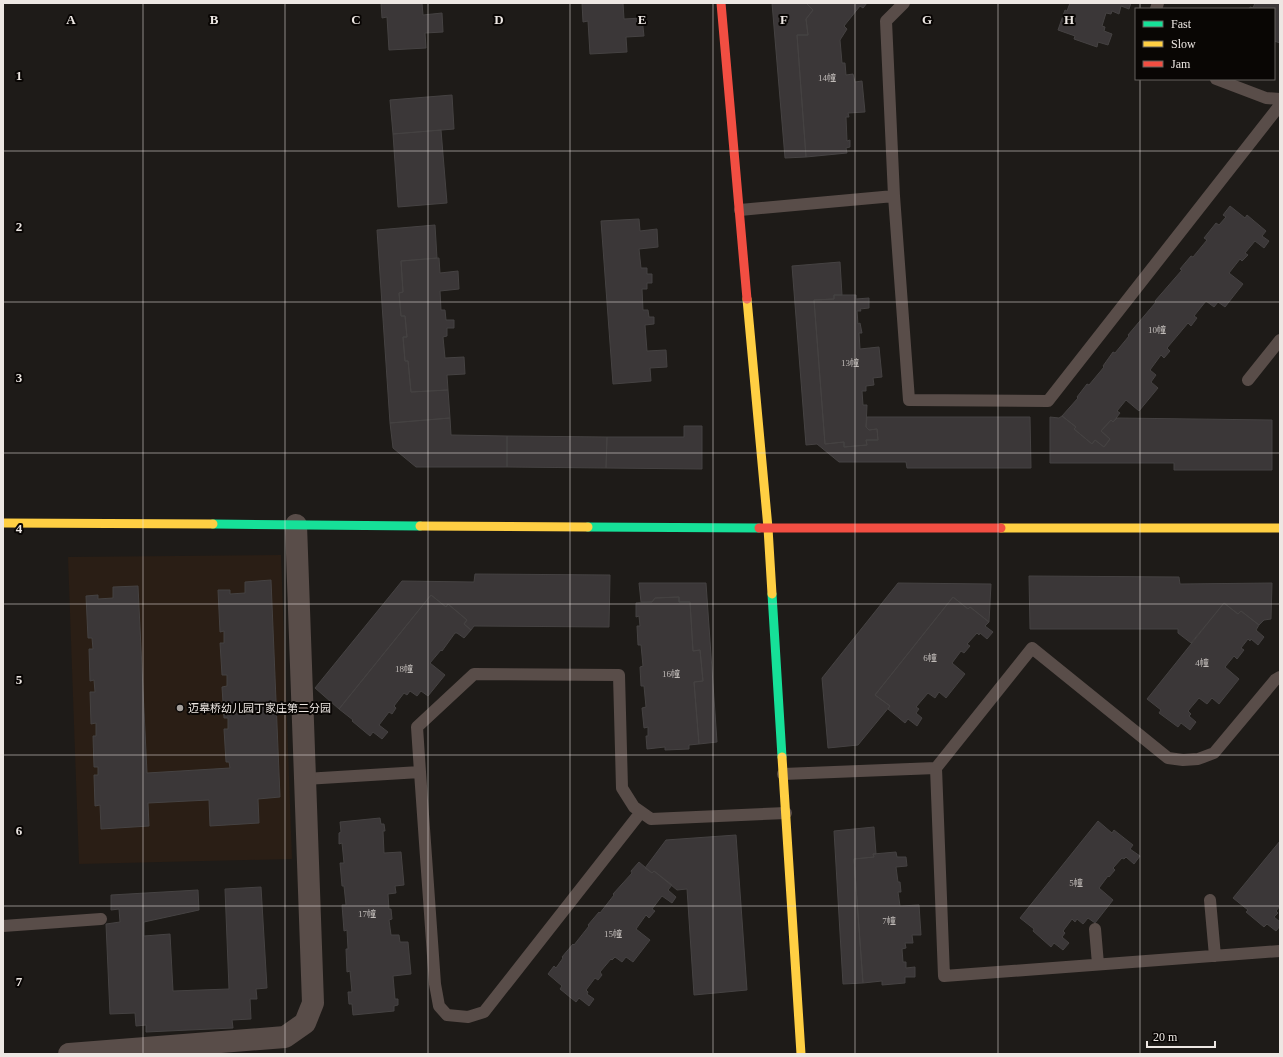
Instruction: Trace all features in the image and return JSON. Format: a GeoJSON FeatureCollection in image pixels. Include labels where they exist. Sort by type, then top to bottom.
{"type":"FeatureCollection","features":[{"type":"Feature","properties":{"kind":"street"},"geometry":{"type":"LineString","coordinates":[[721,3],[768,528],[801,1054]]}},
{"type":"Feature","properties":{"kind":"street"},"geometry":{"type":"LineString","coordinates":[[3,523],[768,528],[1280,528]]}},
{"type":"Feature","properties":{"kind":"street"},"geometry":{"type":"LineString","coordinates":[[69,1054],[285,1038],[305,1023],[313,1003],[296,525]]}},
{"type":"Feature","properties":{"kind":"lane"},"geometry":{"type":"LineString","coordinates":[[904,3],[886,21],[894,196],[909,400],[1048,401],[1280,105]]}},
{"type":"Feature","properties":{"kind":"lane"},"geometry":{"type":"LineString","coordinates":[[1219,80],[1266,98],[1280,99]]}},
{"type":"Feature","properties":{"kind":"lane"},"geometry":{"type":"LineString","coordinates":[[740,210],[894,196]]}},
{"type":"Feature","properties":{"kind":"lane"},"geometry":{"type":"LineString","coordinates":[[1248,380],[1280,340]]}},
{"type":"Feature","properties":{"kind":"lane"},"geometry":{"type":"LineString","coordinates":[[1280,677],[1275,680],[1214,753],[1198,759],[1182,760],[1168,758],[1032,648],[936,768],[944,976],[1280,951]]}},
{"type":"Feature","properties":{"kind":"lane"},"geometry":{"type":"LineString","coordinates":[[641,812],[484,1012],[468,1017],[447,1015],[439,1006],[435,984],[416,727],[474,674],[619,675],[622,788],[634,807],[651,819],[786,813]]}},
{"type":"Feature","properties":{"kind":"lane"},"geometry":{"type":"LineString","coordinates":[[783,774],[936,768]]}},
{"type":"Feature","properties":{"kind":"lane"},"geometry":{"type":"LineString","coordinates":[[305,779],[420,772]]}},
{"type":"Feature","properties":{"kind":"lane"},"geometry":{"type":"LineString","coordinates":[[1210,900],[1215,956]]}},
{"type":"Feature","properties":{"kind":"lane"},"geometry":{"type":"LineString","coordinates":[[3,926],[101,919]]}},
{"type":"Feature","properties":{"kind":"lane"},"geometry":{"type":"LineString","coordinates":[[1095,929],[1098,964]]}},
{"type":"Feature","properties":{"kind":"shaded area","name":"迈皋桥幼儿园丁家庄第二分园"},"geometry":{"type":"Polygon","coordinates":[[[281,555],[292,859],[79,864],[68,557],[281,555]]]}},
{"type":"Feature","properties":{"kind":"building"},"geometry":{"type":"Polygon","coordinates":[[[381,3],[422,3],[423,15],[442,13],[443,32],[425,33],[426,48],[389,50],[387,17],[382,18],[381,3]]]}},
{"type":"Feature","properties":{"kind":"building"},"geometry":{"type":"Polygon","coordinates":[[[582,3],[623,3],[624,19],[642,18],[644,36],[626,37],[627,52],[590,54],[588,21],[583,22],[582,3]]]}},
{"type":"Feature","properties":{"kind":"building"},"geometry":{"type":"Polygon","coordinates":[[[772,3],[807,3],[813,10],[806,19],[808,35],[797,35],[806,157],[785,158],[772,3]]]}},
{"type":"Feature","properties":{"kind":"building"},"geometry":{"type":"Polygon","coordinates":[[[807,3],[867,3],[863,8],[860,6],[844,26],[847,29],[840,40],[842,63],[845,63],[846,75],[853,74],[855,82],[862,81],[865,112],[848,113],[849,117],[846,117],[847,141],[850,140],[850,147],[846,148],[847,153],[806,157],[797,35],[808,35],[806,19],[813,10],[807,3]]]}},
{"type":"Feature","properties":{"kind":"building"},"geometry":{"type":"Polygon","coordinates":[[[1070,3],[1131,3],[1129,9],[1121,6],[1119,14],[1112,11],[1111,14],[1106,13],[1102,26],[1105,27],[1104,31],[1112,34],[1108,45],[1098,42],[1097,47],[1074,39],[1075,36],[1058,30],[1065,10],[1067,11],[1070,3]]]}},
{"type":"Feature","properties":{"kind":"building"},"geometry":{"type":"Polygon","coordinates":[[[1255,3],[1280,3],[1280,43],[1275,41],[1275,8],[1253,8],[1255,3]]]}},
{"type":"Feature","properties":{"kind":"building"},"geometry":{"type":"Polygon","coordinates":[[[452,95],[454,129],[393,134],[390,100],[452,95]]]}},
{"type":"Feature","properties":{"kind":"building"},"geometry":{"type":"Polygon","coordinates":[[[441,130],[447,203],[398,207],[393,134],[441,130]]]}},
{"type":"Feature","properties":{"kind":"building"},"geometry":{"type":"Polygon","coordinates":[[[1230,206],[1245,218],[1247,215],[1266,231],[1262,236],[1269,241],[1264,248],[1255,241],[1245,253],[1248,255],[1242,261],[1240,259],[1229,273],[1243,284],[1225,307],[1218,302],[1214,307],[1206,301],[1194,316],[1197,318],[1191,326],[1188,323],[1167,348],[1170,351],[1164,358],[1161,355],[1150,370],[1156,375],[1151,382],[1158,388],[1139,411],[1126,400],[1117,411],[1120,413],[1113,422],[1111,420],[1101,431],[1110,439],[1104,447],[1095,440],[1092,444],[1074,429],[1076,427],[1062,416],[1078,398],[1077,397],[1087,384],[1089,385],[1104,367],[1103,366],[1113,352],[1115,353],[1156,302],[1155,301],[1182,270],[1180,269],[1191,256],[1193,257],[1207,240],[1204,238],[1216,223],[1219,225],[1226,217],[1223,215],[1230,206]]]}},
{"type":"Feature","properties":{"kind":"building"},"geometry":{"type":"Polygon","coordinates":[[[639,219],[640,231],[657,229],[658,247],[639,249],[641,268],[647,268],[647,274],[652,274],[652,283],[647,283],[647,289],[642,289],[643,310],[648,310],[649,317],[654,317],[654,324],[645,325],[647,351],[666,350],[667,367],[650,368],[651,381],[613,384],[601,221],[639,219]]]}},
{"type":"Feature","properties":{"kind":"building"},"geometry":{"type":"Polygon","coordinates":[[[435,225],[437,258],[401,261],[403,292],[399,293],[401,316],[405,316],[407,337],[403,337],[405,361],[408,361],[411,392],[448,390],[450,418],[390,423],[377,230],[435,225]]]}},
{"type":"Feature","properties":{"kind":"building"},"geometry":{"type":"Polygon","coordinates":[[[439,258],[440,273],[458,271],[459,289],[440,291],[441,310],[445,310],[446,320],[454,320],[454,328],[447,328],[447,336],[443,337],[445,358],[464,357],[465,374],[447,375],[448,390],[411,392],[408,361],[405,361],[403,337],[407,337],[405,316],[401,316],[399,293],[403,292],[401,261],[439,258]]]}},
{"type":"Feature","properties":{"kind":"building"},"geometry":{"type":"Polygon","coordinates":[[[840,262],[842,295],[834,295],[834,299],[814,300],[825,444],[844,442],[844,447],[867,445],[866,440],[878,440],[877,429],[869,430],[866,427],[867,417],[1030,417],[1031,468],[907,468],[906,462],[839,462],[817,444],[806,445],[792,266],[840,262]]]}},
{"type":"Feature","properties":{"kind":"building"},"geometry":{"type":"Polygon","coordinates":[[[834,295],[856,295],[856,299],[869,298],[869,308],[860,309],[861,311],[857,311],[858,324],[860,323],[862,333],[859,333],[860,349],[879,347],[882,377],[873,378],[874,385],[866,386],[866,391],[862,391],[863,405],[867,405],[866,427],[869,430],[877,429],[878,440],[866,440],[867,445],[844,447],[844,442],[825,444],[814,300],[834,299],[834,295]]]}},
{"type":"Feature","properties":{"kind":"building"},"geometry":{"type":"Polygon","coordinates":[[[1062,416],[1076,427],[1074,429],[1092,444],[1095,440],[1104,447],[1110,439],[1101,431],[1111,420],[1113,422],[1117,418],[1272,420],[1272,470],[1174,470],[1174,463],[1050,463],[1050,417],[1059,418],[1062,416]]]}},
{"type":"Feature","properties":{"kind":"building"},"geometry":{"type":"Polygon","coordinates":[[[450,418],[451,435],[507,436],[507,467],[416,467],[393,448],[390,423],[450,418]]]}},
{"type":"Feature","properties":{"kind":"building"},"geometry":{"type":"Polygon","coordinates":[[[684,426],[702,426],[702,469],[606,468],[607,437],[684,437],[684,426]]]}},
{"type":"Feature","properties":{"kind":"building"},"geometry":{"type":"Polygon","coordinates":[[[507,436],[607,437],[606,468],[507,467],[507,436]]]}},
{"type":"Feature","properties":{"kind":"building"},"geometry":{"type":"Polygon","coordinates":[[[475,574],[610,575],[609,627],[474,626],[471,630],[464,624],[467,620],[448,604],[446,607],[431,595],[339,709],[315,688],[402,581],[474,582],[475,574]]]}},
{"type":"Feature","properties":{"kind":"building"},"geometry":{"type":"Polygon","coordinates":[[[1029,576],[1179,577],[1180,584],[1272,583],[1271,619],[1264,620],[1259,625],[1241,611],[1238,614],[1224,603],[1191,643],[1178,633],[1178,629],[1030,629],[1029,576]]]}},
{"type":"Feature","properties":{"kind":"building"},"geometry":{"type":"Polygon","coordinates":[[[271,580],[280,797],[258,799],[259,823],[210,826],[209,800],[148,803],[149,826],[101,829],[100,805],[95,806],[94,775],[98,775],[98,767],[94,767],[93,736],[96,736],[96,723],[91,724],[90,692],[95,692],[94,680],[90,681],[89,649],[93,649],[92,638],[88,638],[86,596],[98,595],[98,599],[113,598],[113,587],[138,586],[147,773],[230,768],[229,762],[226,762],[224,729],[228,729],[228,718],[224,718],[222,687],[227,686],[227,675],[222,675],[220,643],[224,643],[224,631],[220,632],[218,590],[230,590],[230,594],[245,593],[245,582],[271,580]]]}},
{"type":"Feature","properties":{"kind":"building"},"geometry":{"type":"Polygon","coordinates":[[[639,583],[706,583],[717,742],[699,744],[694,682],[703,681],[700,650],[693,651],[690,602],[679,602],[679,597],[655,598],[652,602],[641,602],[639,583]]]}},
{"type":"Feature","properties":{"kind":"building"},"geometry":{"type":"Polygon","coordinates":[[[898,583],[991,584],[989,622],[970,607],[968,609],[953,597],[875,695],[890,706],[858,745],[828,748],[822,678],[898,583]]]}},
{"type":"Feature","properties":{"kind":"building"},"geometry":{"type":"Polygon","coordinates":[[[431,595],[446,607],[448,604],[467,620],[464,624],[471,630],[464,638],[455,633],[442,651],[441,650],[430,663],[445,675],[428,696],[421,691],[417,696],[410,691],[407,695],[404,693],[394,706],[396,708],[392,714],[389,712],[379,725],[388,732],[382,739],[373,732],[370,736],[339,709],[431,595]]]}},
{"type":"Feature","properties":{"kind":"building"},"geometry":{"type":"Polygon","coordinates":[[[679,597],[679,602],[690,602],[693,651],[700,650],[703,681],[694,682],[699,744],[689,745],[689,749],[665,750],[665,747],[647,749],[646,736],[648,736],[648,727],[644,728],[642,708],[646,707],[644,686],[641,686],[640,667],[643,666],[641,645],[638,645],[637,626],[640,626],[639,616],[636,617],[636,603],[652,602],[655,598],[679,597]]]}},
{"type":"Feature","properties":{"kind":"building"},"geometry":{"type":"Polygon","coordinates":[[[953,597],[968,609],[970,607],[989,622],[985,626],[993,632],[987,639],[980,633],[979,635],[977,633],[967,644],[970,646],[964,653],[961,651],[952,663],[965,674],[946,698],[939,692],[935,698],[928,693],[916,707],[919,709],[916,713],[922,718],[917,726],[908,719],[905,723],[888,709],[890,706],[875,695],[953,597]]]}},
{"type":"Feature","properties":{"kind":"building"},"geometry":{"type":"Polygon","coordinates":[[[1224,603],[1238,614],[1241,611],[1259,625],[1256,630],[1264,637],[1258,645],[1251,639],[1250,641],[1248,639],[1241,648],[1244,650],[1237,659],[1234,656],[1225,667],[1239,679],[1219,704],[1212,698],[1207,704],[1199,698],[1188,711],[1191,714],[1189,716],[1196,722],[1190,730],[1181,723],[1178,727],[1159,713],[1161,710],[1147,699],[1224,603]]]}},
{"type":"Feature","properties":{"kind":"building"},"geometry":{"type":"Polygon","coordinates":[[[380,818],[381,824],[384,824],[385,831],[383,831],[384,853],[401,852],[404,885],[395,886],[396,893],[388,894],[389,909],[391,909],[392,919],[389,920],[391,935],[399,935],[400,942],[408,942],[411,974],[393,976],[395,999],[398,999],[398,1005],[394,1006],[394,1011],[353,1015],[352,1004],[349,1004],[348,992],[352,992],[350,971],[347,972],[347,930],[344,931],[342,905],[346,905],[344,886],[342,886],[340,863],[344,863],[342,843],[339,844],[339,833],[341,832],[340,822],[380,818]]]}},
{"type":"Feature","properties":{"kind":"building"},"geometry":{"type":"Polygon","coordinates":[[[1098,821],[1112,833],[1114,830],[1133,845],[1130,849],[1140,856],[1134,864],[1126,857],[1124,859],[1122,858],[1113,868],[1115,870],[1109,877],[1108,876],[1099,888],[1113,900],[1095,923],[1088,918],[1083,924],[1077,919],[1075,922],[1072,919],[1063,931],[1065,933],[1062,937],[1069,943],[1063,950],[1054,943],[1051,947],[1033,931],[1034,929],[1020,918],[1098,821]]]}},
{"type":"Feature","properties":{"kind":"building"},"geometry":{"type":"Polygon","coordinates":[[[874,827],[876,854],[873,854],[874,857],[854,859],[863,983],[843,984],[834,831],[874,827]]]}},
{"type":"Feature","properties":{"kind":"building"},"geometry":{"type":"Polygon","coordinates":[[[736,835],[747,990],[694,995],[687,889],[677,890],[654,871],[652,873],[645,868],[666,840],[736,835]]]}},
{"type":"Feature","properties":{"kind":"building"},"geometry":{"type":"Polygon","coordinates":[[[1280,841],[1280,906],[1276,911],[1278,913],[1274,917],[1280,922],[1280,926],[1276,931],[1267,924],[1264,927],[1246,912],[1248,910],[1233,898],[1280,841]]]}},
{"type":"Feature","properties":{"kind":"building"},"geometry":{"type":"Polygon","coordinates":[[[896,852],[897,857],[906,857],[907,866],[896,867],[898,882],[900,882],[901,892],[898,892],[900,906],[919,905],[921,935],[912,935],[913,943],[905,943],[906,948],[902,949],[903,962],[906,962],[906,968],[915,967],[915,977],[905,977],[905,983],[882,985],[882,981],[863,983],[854,859],[874,857],[873,854],[896,852]]]}},
{"type":"Feature","properties":{"kind":"building"},"geometry":{"type":"Polygon","coordinates":[[[639,862],[652,873],[654,871],[672,885],[668,890],[676,897],[672,903],[662,896],[652,909],[655,911],[649,918],[646,915],[636,929],[650,940],[633,962],[626,957],[622,962],[615,957],[612,960],[611,959],[600,972],[602,975],[598,980],[595,978],[586,990],[588,992],[587,994],[594,999],[589,1006],[579,998],[576,1002],[560,989],[562,986],[548,974],[554,966],[556,968],[563,958],[562,957],[573,944],[574,945],[599,912],[600,913],[614,895],[613,894],[632,873],[631,871],[639,862]]]}},
{"type":"Feature","properties":{"kind":"building"},"geometry":{"type":"Polygon","coordinates":[[[261,887],[267,988],[256,989],[257,999],[250,999],[251,1019],[232,1020],[233,1028],[146,1032],[146,1025],[136,1026],[135,1013],[110,1014],[106,924],[120,922],[119,909],[111,910],[111,895],[198,890],[199,910],[144,922],[144,936],[170,934],[173,991],[229,989],[225,889],[261,887]]]}},
{"type":"Feature","properties":{"kind":"traffic: fast"},"geometry":{"type":"LineString","coordinates":[[213,524],[420,526]]}},
{"type":"Feature","properties":{"kind":"traffic: fast"},"geometry":{"type":"LineString","coordinates":[[588,527],[759,528]]}},
{"type":"Feature","properties":{"kind":"traffic: fast"},"geometry":{"type":"LineString","coordinates":[[772,594],[782,757]]}},
{"type":"Feature","properties":{"kind":"traffic: slow"},"geometry":{"type":"LineString","coordinates":[[747,299],[768,528],[772,594]]}},
{"type":"Feature","properties":{"kind":"traffic: slow"},"geometry":{"type":"LineString","coordinates":[[3,523],[213,524]]}},
{"type":"Feature","properties":{"kind":"traffic: slow"},"geometry":{"type":"LineString","coordinates":[[420,526],[588,527]]}},
{"type":"Feature","properties":{"kind":"traffic: slow"},"geometry":{"type":"LineString","coordinates":[[1001,528],[1280,528]]}},
{"type":"Feature","properties":{"kind":"traffic: slow"},"geometry":{"type":"LineString","coordinates":[[782,757],[801,1054]]}},
{"type":"Feature","properties":{"kind":"traffic: jam"},"geometry":{"type":"LineString","coordinates":[[721,3],[747,299]]}},
{"type":"Feature","properties":{"kind":"traffic: jam"},"geometry":{"type":"LineString","coordinates":[[759,528],[1001,528]]}},
{"type":"Feature","properties":{"kind":"place","name":"迈皋桥幼儿园丁家庄第二分园"},"geometry":{"type":"Point","coordinates":[180,708]}}]}
